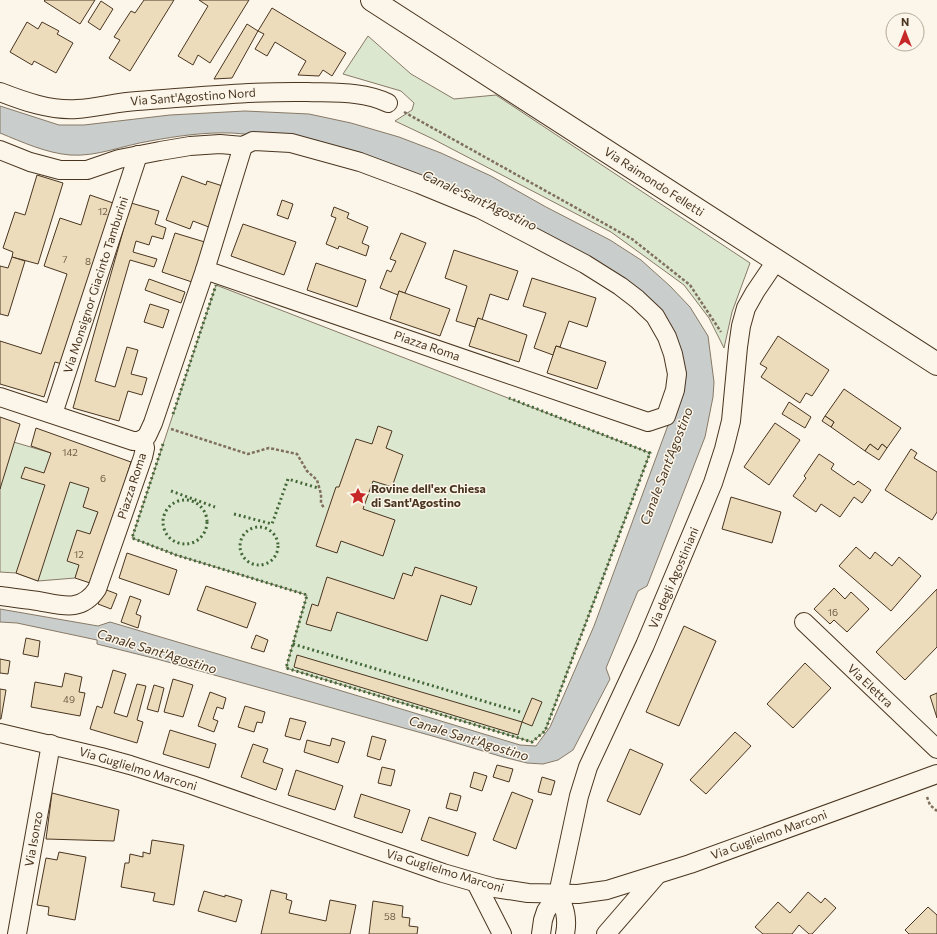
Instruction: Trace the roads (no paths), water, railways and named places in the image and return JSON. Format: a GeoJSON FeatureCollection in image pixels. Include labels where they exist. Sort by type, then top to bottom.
{"type":"FeatureCollection","features":[{"type":"Feature","properties":{"kind":"main road","name":"Via Raimondo Felletti"},"geometry":{"type":"LineString","coordinates":[[372,0],[937,364]]}},
{"type":"Feature","properties":{"kind":"street","name":"Via Sant'Agostino Nord"},"geometry":{"type":"LineString","coordinates":[[0,92],[31,103],[62,109],[75,109],[134,101],[278,92],[326,92],[364,95],[378,98],[388,103]]}},
{"type":"Feature","properties":{"kind":"street","name":"Piazza Roma"},"geometry":{"type":"LineString","coordinates":[[0,596],[60,606],[73,606],[91,598],[97,589],[143,457],[145,448],[143,439],[148,436],[154,423],[205,270],[243,146],[253,141],[291,144],[360,162],[412,181],[480,209],[585,264],[620,286],[655,316],[667,337],[674,361],[677,374],[675,390],[666,416],[648,422],[205,270]]}},
{"type":"Feature","properties":{"kind":"street"},"geometry":{"type":"LineString","coordinates":[[0,150],[30,162],[60,170],[87,170],[118,159],[160,150],[220,144],[243,146]]}},
{"type":"Feature","properties":{"kind":"street","name":"Via Monsignor Giacinto Tamburini"},"geometry":{"type":"LineString","coordinates":[[53,414],[138,155]]}},
{"type":"Feature","properties":{"kind":"street","name":"Via degli Agostiniani"},"geometry":{"type":"LineString","coordinates":[[558,894],[588,767],[645,645],[713,483],[724,449],[731,421],[741,326],[746,308],[776,261]]}},
{"type":"Feature","properties":{"kind":"street"},"geometry":{"type":"LineString","coordinates":[[0,397],[132,441],[143,439]]}},
{"type":"Feature","properties":{"kind":"street","name":"Via Elettra"},"geometry":{"type":"LineString","coordinates":[[804,622],[937,749]]}},
{"type":"Feature","properties":{"kind":"street","name":"Via Guglielmo Marconi"},"geometry":{"type":"LineString","coordinates":[[0,733],[101,756],[192,785],[443,873],[512,892],[558,894],[592,893],[607,890],[657,875],[937,774]]}},
{"type":"Feature","properties":{"kind":"street","name":"Via Isonzo"},"geometry":{"type":"LineString","coordinates":[[17,934],[51,744]]}},
{"type":"Feature","properties":{"kind":"street"},"geometry":{"type":"LineString","coordinates":[[606,934],[657,875]]}},
{"type":"Feature","properties":{"kind":"street"},"geometry":{"type":"LineString","coordinates":[[476,883],[502,934]]}},
{"type":"Feature","properties":{"kind":"street"},"geometry":{"type":"LineString","coordinates":[[541,934],[546,911],[558,894],[566,914],[567,922],[565,934]]}},
{"type":"Feature","properties":{"kind":"water","name":"Canale Sant'Agostino"},"geometry":{"type":"Polygon","coordinates":[[[0,106],[59,125],[84,125],[170,115],[245,111],[309,114],[351,123],[399,137],[441,153],[491,176],[546,207],[610,240],[641,260],[670,286],[690,307],[708,336],[714,382],[713,397],[705,437],[647,586],[638,591],[606,668],[610,679],[573,750],[558,760],[543,764],[527,763],[157,659],[97,644],[97,640],[17,623],[0,622],[0,609],[98,626],[110,622],[520,745],[536,746],[550,727],[594,626],[671,417],[673,338],[576,253],[275,137],[232,133],[201,134],[150,141],[100,153],[80,155],[61,154],[43,150],[0,133],[0,106]]]}},
{"type":"Feature","properties":{"kind":"place","name":"Rovine dell'ex Chiesa di Sant'Agostino"},"geometry":{"type":"Point","coordinates":[358,496]}}]}
